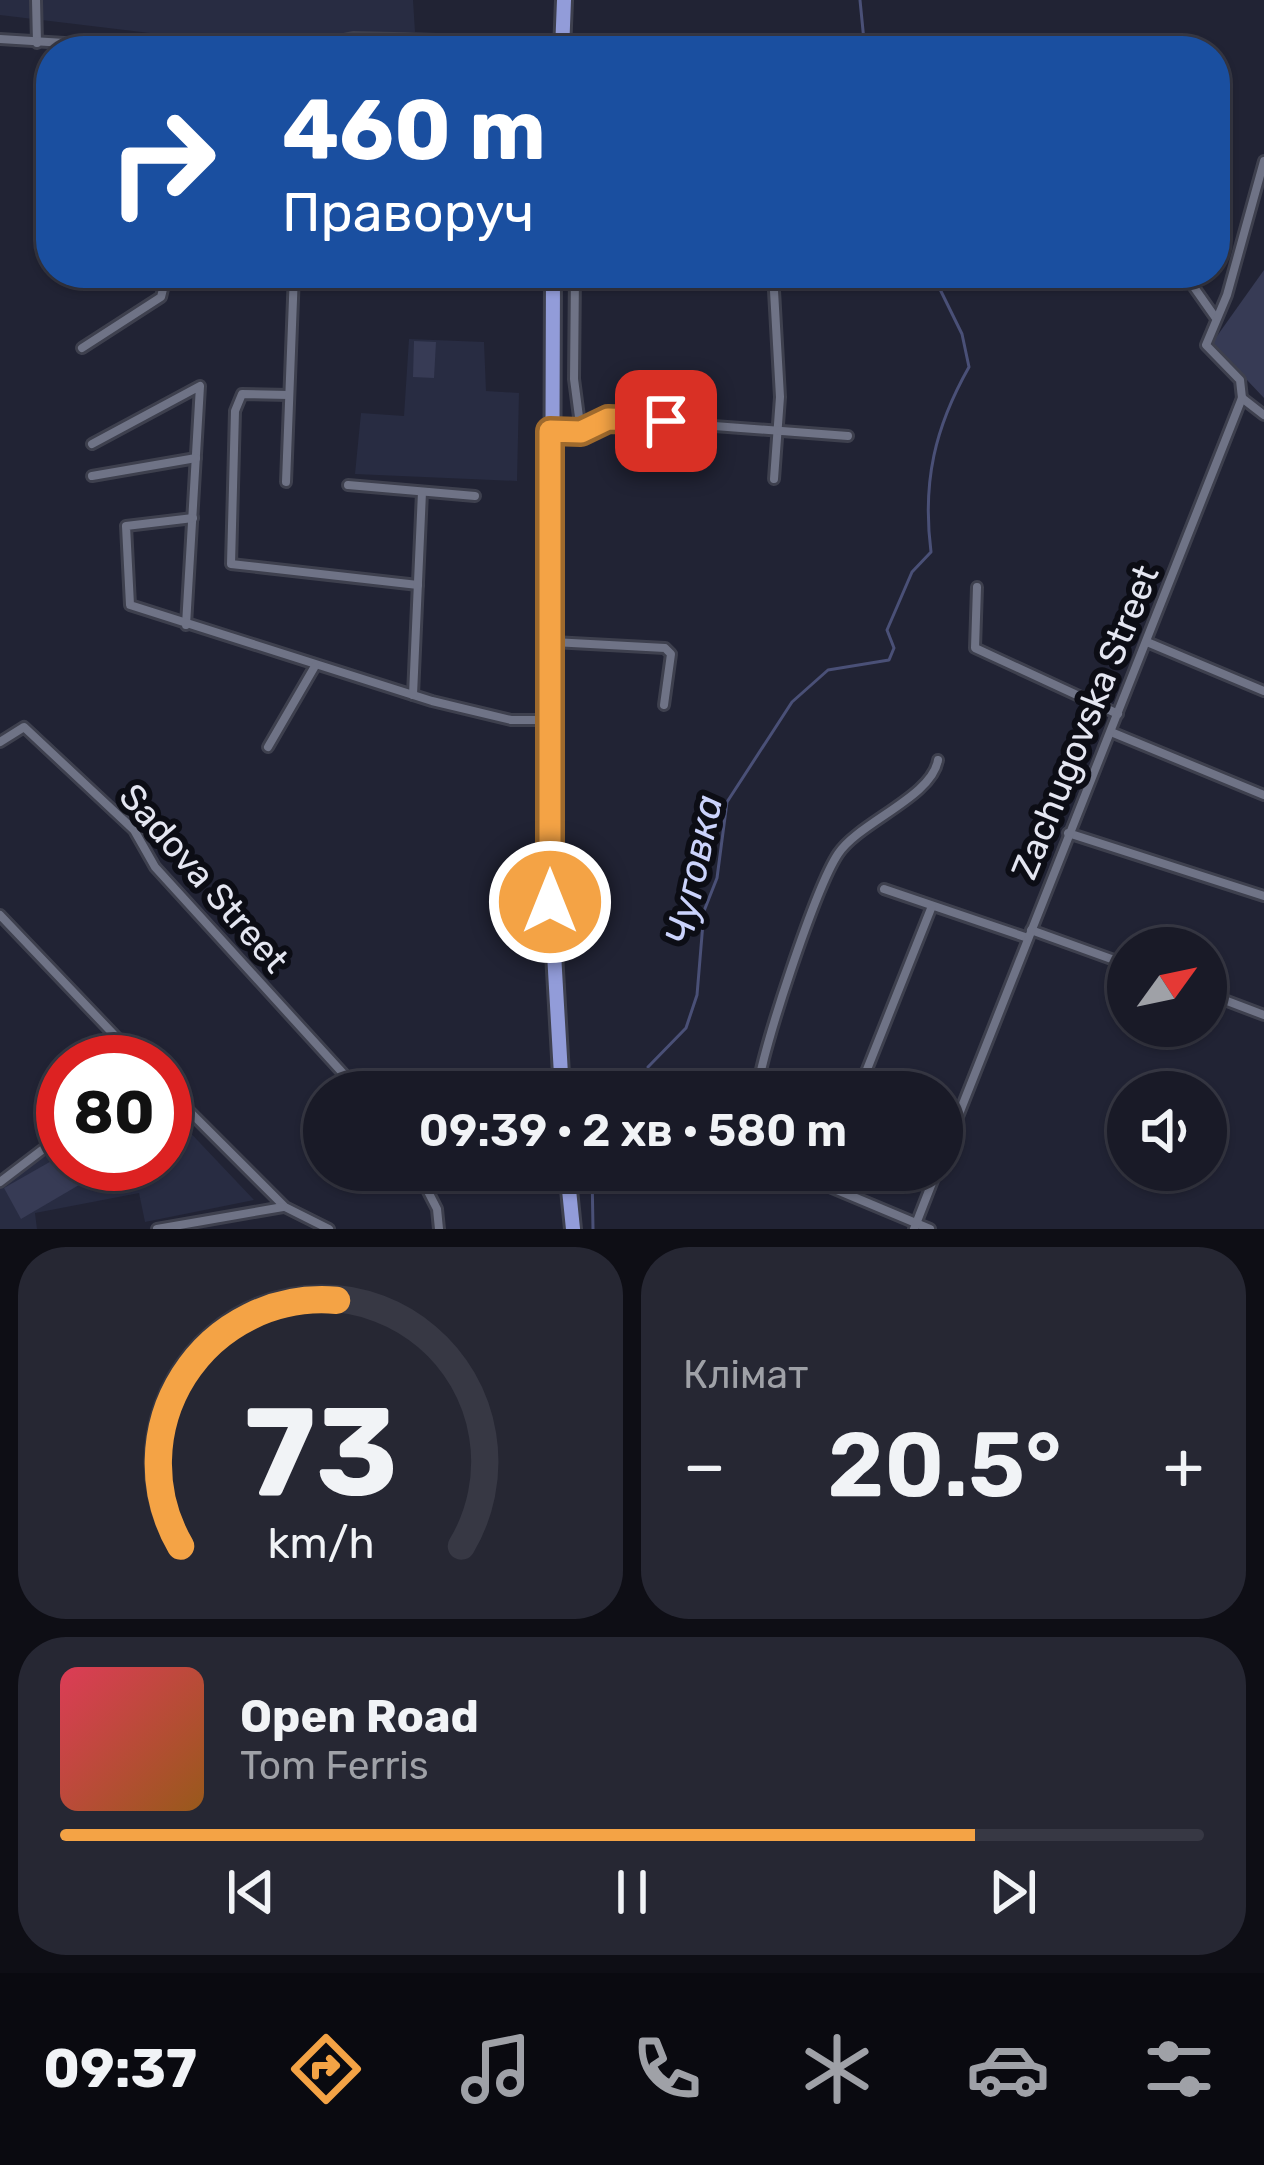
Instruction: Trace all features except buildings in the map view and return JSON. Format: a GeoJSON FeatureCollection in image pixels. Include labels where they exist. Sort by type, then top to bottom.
{"type":"FeatureCollection","features":[{"type":"Feature","properties":{"kind":"highway"},"geometry":{"type":"LineString","coordinates":[[562,36],[564,0]]}},
{"type":"Feature","properties":{"kind":"highway"},"geometry":{"type":"LineString","coordinates":[[554,288],[550,902],[561,1071]]}},
{"type":"Feature","properties":{"kind":"highway"},"geometry":{"type":"LineString","coordinates":[[569,1191],[573,1229]]}},
{"type":"Feature","properties":{"kind":"street"},"geometry":{"type":"LineString","coordinates":[[36,0],[37,36]]}},
{"type":"Feature","properties":{"kind":"street"},"geometry":{"type":"LineString","coordinates":[[0,39],[36,43]]}},
{"type":"Feature","properties":{"kind":"street"},"geometry":{"type":"LineString","coordinates":[[1230,273],[1264,161]]}},
{"type":"Feature","properties":{"kind":"street"},"geometry":{"type":"LineString","coordinates":[[82,349],[161,296],[163,288]]}},
{"type":"Feature","properties":{"kind":"street"},"geometry":{"type":"LineString","coordinates":[[286,482],[293,288]]}},
{"type":"Feature","properties":{"kind":"street"},"geometry":{"type":"LineString","coordinates":[[575,288],[574,379],[581,432]]}},
{"type":"Feature","properties":{"kind":"street"},"geometry":{"type":"LineString","coordinates":[[773,288],[778,430],[774,479]]}},
{"type":"Feature","properties":{"kind":"street"},"geometry":{"type":"LineString","coordinates":[[1194,288],[1216,319]]}},
{"type":"Feature","properties":{"kind":"street"},"geometry":{"type":"LineString","coordinates":[[1225,288],[1206,339],[1208,351],[1240,380],[1242,398],[1264,415]]}},
{"type":"Feature","properties":{"kind":"street"},"geometry":{"type":"LineString","coordinates":[[92,444],[200,386],[187,625]]}},
{"type":"Feature","properties":{"kind":"street"},"geometry":{"type":"LineString","coordinates":[[289,395],[242,394],[235,411],[231,564],[418,585]]}},
{"type":"Feature","properties":{"kind":"street","name":"Zachugovska Street"},"geometry":{"type":"LineString","coordinates":[[963,1103],[1242,398]]}},
{"type":"Feature","properties":{"kind":"street"},"geometry":{"type":"LineString","coordinates":[[550,431],[581,432],[595,422],[621,418],[848,436]]}},
{"type":"Feature","properties":{"kind":"street"},"geometry":{"type":"LineString","coordinates":[[92,476],[196,458]]}},
{"type":"Feature","properties":{"kind":"street"},"geometry":{"type":"LineString","coordinates":[[348,485],[475,496]]}},
{"type":"Feature","properties":{"kind":"street"},"geometry":{"type":"LineString","coordinates":[[413,695],[422,492]]}},
{"type":"Feature","properties":{"kind":"street"},"geometry":{"type":"LineString","coordinates":[[193,518],[126,526],[130,605],[413,695],[511,719],[549,720]]}},
{"type":"Feature","properties":{"kind":"street"},"geometry":{"type":"LineString","coordinates":[[977,587],[975,648],[1118,714]]}},
{"type":"Feature","properties":{"kind":"street"},"geometry":{"type":"LineString","coordinates":[[550,641],[665,648],[671,654],[664,704]]}},
{"type":"Feature","properties":{"kind":"street"},"geometry":{"type":"LineString","coordinates":[[1147,642],[1264,691]]}},
{"type":"Feature","properties":{"kind":"street"},"geometry":{"type":"LineString","coordinates":[[268,747],[315,666]]}},
{"type":"Feature","properties":{"kind":"street","name":"Sadova Street"},"geometry":{"type":"LineString","coordinates":[[0,742],[24,727],[134,830],[155,867],[341,1071]]}},
{"type":"Feature","properties":{"kind":"street"},"geometry":{"type":"LineString","coordinates":[[1111,732],[1264,795]]}},
{"type":"Feature","properties":{"kind":"street"},"geometry":{"type":"LineString","coordinates":[[763,1071],[836,857],[929,779],[938,760]]}},
{"type":"Feature","properties":{"kind":"street"},"geometry":{"type":"LineString","coordinates":[[1068,833],[1264,896]]}},
{"type":"Feature","properties":{"kind":"street"},"geometry":{"type":"LineString","coordinates":[[884,889],[1107,958]]}},
{"type":"Feature","properties":{"kind":"street"},"geometry":{"type":"LineString","coordinates":[[866,1071],[932,906]]}},
{"type":"Feature","properties":{"kind":"street"},"geometry":{"type":"LineString","coordinates":[[0,915],[114,1035]]}},
{"type":"Feature","properties":{"kind":"street"},"geometry":{"type":"LineString","coordinates":[[1227,1002],[1264,1015]]}},
{"type":"Feature","properties":{"kind":"street"},"geometry":{"type":"LineString","coordinates":[[192,1114],[285,1207],[329,1229]]}},
{"type":"Feature","properties":{"kind":"street"},"geometry":{"type":"LineString","coordinates":[[0,1182],[36,1155]]}},
{"type":"Feature","properties":{"kind":"street"},"geometry":{"type":"LineString","coordinates":[[428,1191],[437,1209],[439,1229]]}},
{"type":"Feature","properties":{"kind":"street"},"geometry":{"type":"LineString","coordinates":[[838,1191],[930,1229]]}},
{"type":"Feature","properties":{"kind":"street"},"geometry":{"type":"LineString","coordinates":[[915,1226],[929,1191]]}},
{"type":"Feature","properties":{"kind":"street"},"geometry":{"type":"LineString","coordinates":[[157,1229],[285,1207]]}},
{"type":"Feature","properties":{"kind":"shaded area"},"geometry":{"type":"Polygon","coordinates":[[[0,0],[413,0],[415,32],[175,36],[0,15],[0,0]]]}},
{"type":"Feature","properties":{"kind":"shaded area"},"geometry":{"type":"Polygon","coordinates":[[[1264,270],[1264,398],[1212,343],[1264,270]]]}},
{"type":"Feature","properties":{"kind":"shaded area"},"geometry":{"type":"Polygon","coordinates":[[[409,339],[484,342],[486,391],[519,393],[517,481],[355,474],[361,413],[404,416],[409,339]]]}},
{"type":"Feature","properties":{"kind":"shaded area"},"geometry":{"type":"Polygon","coordinates":[[[414,341],[436,342],[434,378],[413,377],[414,341]]]}},
{"type":"Feature","properties":{"kind":"shaded area"},"geometry":{"type":"Polygon","coordinates":[[[192,1135],[254,1200],[145,1222],[139,1193],[35,1213],[37,1229],[0,1229],[0,1186],[36,1160],[36,1191],[192,1191],[192,1135]]]}},
{"type":"Feature","properties":{"kind":"shaded area"},"geometry":{"type":"Polygon","coordinates":[[[36,1170],[36,1191],[69,1191],[21,1219],[4,1188],[36,1170]]]}},
{"type":"Feature","properties":{"kind":"waterway","name":"Чуговка"},"geometry":{"type":"LineString","coordinates":[[860,0],[864,36]]}},
{"type":"Feature","properties":{"kind":"waterway","name":"Чуговка"},"geometry":{"type":"LineString","coordinates":[[648,1067],[686,1028],[697,995],[704,911],[717,878],[727,802],[792,702],[828,670],[889,660],[894,648],[887,630],[912,572],[931,552],[928,502],[934,456],[947,411],[969,367],[962,334],[939,288]]}},
{"type":"Feature","properties":{"kind":"waterway","name":"Чуговка"},"geometry":{"type":"LineString","coordinates":[[592,1191],[593,1229]]}},
{"type":"Feature","properties":{"kind":"route"},"geometry":{"type":"LineString","coordinates":[[550,902],[550,431],[581,432],[608,419],[666,421]]}}]}
